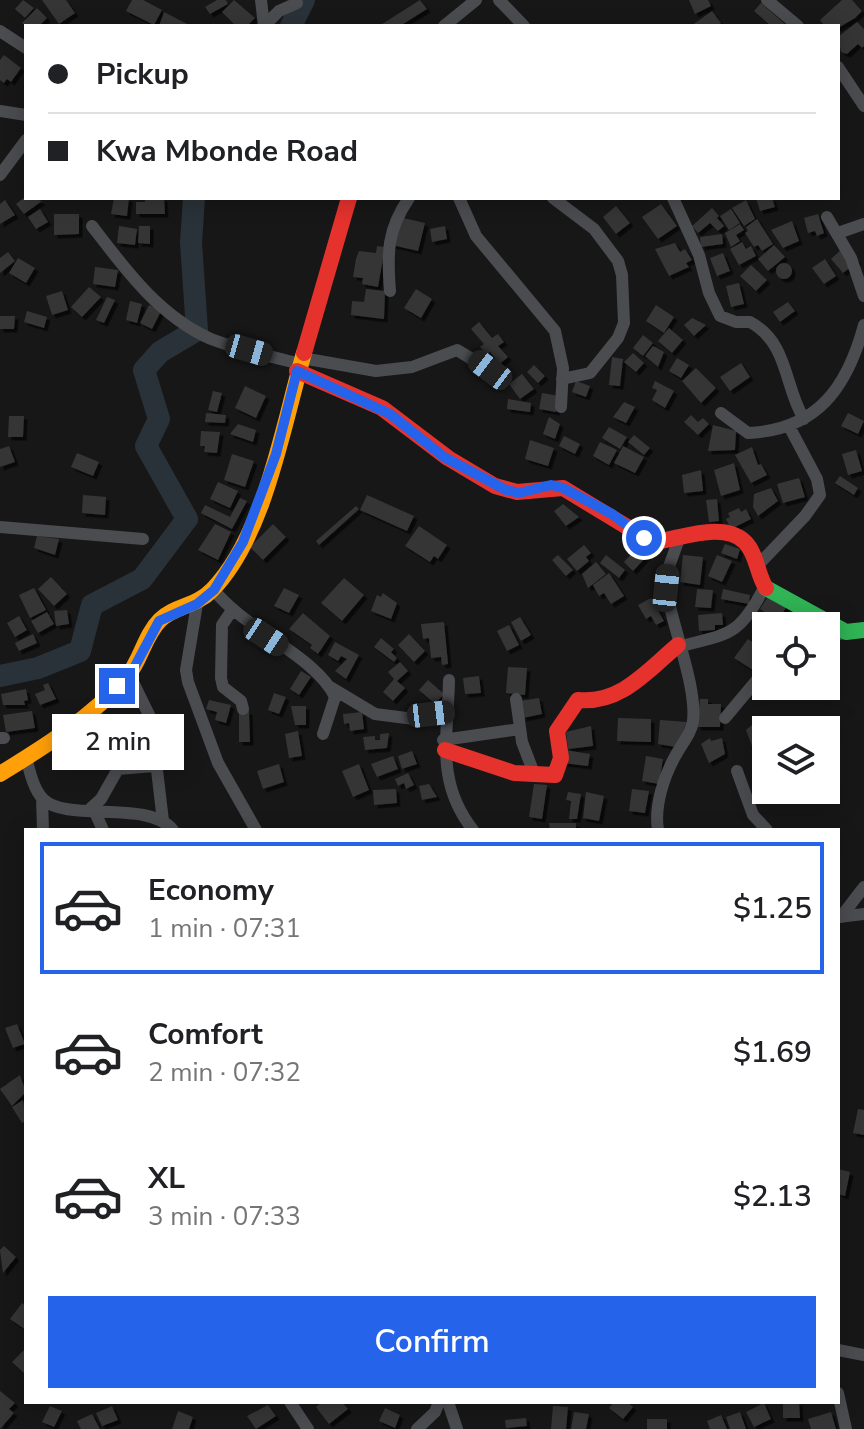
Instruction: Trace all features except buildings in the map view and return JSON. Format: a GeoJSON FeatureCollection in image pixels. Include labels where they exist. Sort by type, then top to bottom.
{"type":"FeatureCollection","features":[{"type":"Feature","properties":{"kind":"street"},"geometry":{"type":"LineString","coordinates":[[446,24],[476,0]]}},
{"type":"Feature","properties":{"kind":"street"},"geometry":{"type":"LineString","coordinates":[[499,0],[522,24]]}},
{"type":"Feature","properties":{"kind":"street"},"geometry":{"type":"LineString","coordinates":[[767,0],[796,24]]}},
{"type":"Feature","properties":{"kind":"street"},"geometry":{"type":"LineString","coordinates":[[258,1],[264,24]]}},
{"type":"Feature","properties":{"kind":"street"},"geometry":{"type":"LineString","coordinates":[[266,24],[279,11],[297,3]]}},
{"type":"Feature","properties":{"kind":"street"},"geometry":{"type":"LineString","coordinates":[[0,31],[24,47]]}},
{"type":"Feature","properties":{"kind":"street"},"geometry":{"type":"LineString","coordinates":[[840,70],[864,106]]}},
{"type":"Feature","properties":{"kind":"street"},"geometry":{"type":"LineString","coordinates":[[0,111],[24,115]]}},
{"type":"Feature","properties":{"kind":"street"},"geometry":{"type":"LineString","coordinates":[[0,175],[24,143]]}},
{"type":"Feature","properties":{"kind":"street"},"geometry":{"type":"LineString","coordinates":[[0,774],[26,758],[129,674],[159,621],[197,604],[214,590],[243,542],[260,502],[348,200]]}},
{"type":"Feature","properties":{"kind":"street"},"geometry":{"type":"LineString","coordinates":[[390,291],[387,259],[394,220],[408,200]]}},
{"type":"Feature","properties":{"kind":"street"},"geometry":{"type":"LineString","coordinates":[[460,200],[476,236],[555,331],[562,353],[561,407]]}},
{"type":"Feature","properties":{"kind":"street"},"geometry":{"type":"LineString","coordinates":[[556,200],[594,229],[618,261],[622,275],[624,323],[618,338],[590,373],[562,379]]}},
{"type":"Feature","properties":{"kind":"street"},"geometry":{"type":"LineString","coordinates":[[674,200],[699,255],[709,293],[720,316],[736,322],[750,322],[766,335],[783,356],[804,419]]}},
{"type":"Feature","properties":{"kind":"street"},"geometry":{"type":"LineString","coordinates":[[827,217],[860,279],[864,296]]}},
{"type":"Feature","properties":{"kind":"street"},"geometry":{"type":"LineString","coordinates":[[838,233],[864,224]]}},
{"type":"Feature","properties":{"kind":"street"},"geometry":{"type":"LineString","coordinates":[[92,226],[131,278],[164,310],[210,338],[300,364],[376,371],[412,367],[457,350],[490,370]]}},
{"type":"Feature","properties":{"kind":"street"},"geometry":{"type":"LineString","coordinates":[[721,413],[748,433],[790,428],[838,388],[864,325]]}},
{"type":"Feature","properties":{"kind":"street"},"geometry":{"type":"LineString","coordinates":[[300,364],[390,414],[444,457],[506,490],[519,493],[551,485],[563,488],[612,514],[652,542],[709,531],[739,538],[749,546],[757,566],[764,588],[747,619],[735,631],[678,646],[620,694],[599,702],[578,700],[557,731],[559,768],[555,775],[535,776],[444,745]]}},
{"type":"Feature","properties":{"kind":"street"},"geometry":{"type":"LineString","coordinates":[[757,566],[805,516],[820,495],[817,479],[790,428]]}},
{"type":"Feature","properties":{"kind":"street"},"geometry":{"type":"LineString","coordinates":[[0,527],[143,539]]}},
{"type":"Feature","properties":{"kind":"street"},"geometry":{"type":"LineString","coordinates":[[658,828],[656,815],[660,796],[672,761],[692,726],[694,705],[666,588],[667,572],[679,539]]}},
{"type":"Feature","properties":{"kind":"street"},"geometry":{"type":"LineString","coordinates":[[764,588],[859,632]]}},
{"type":"Feature","properties":{"kind":"street"},"geometry":{"type":"LineString","coordinates":[[214,590],[266,637],[301,659],[330,687],[375,714],[414,719],[448,711]]}},
{"type":"Feature","properties":{"kind":"street"},"geometry":{"type":"LineString","coordinates":[[197,604],[186,670],[188,682],[218,763],[255,828]]}},
{"type":"Feature","properties":{"kind":"street"},"geometry":{"type":"LineString","coordinates":[[233,609],[222,625],[221,678],[223,687],[241,701],[243,709]]}},
{"type":"Feature","properties":{"kind":"street"},"geometry":{"type":"LineString","coordinates":[[42,798],[58,806],[167,826],[154,766],[151,719],[129,674]]}},
{"type":"Feature","properties":{"kind":"street"},"geometry":{"type":"LineString","coordinates":[[449,680],[444,745],[456,808],[471,828]]}},
{"type":"Feature","properties":{"kind":"street"},"geometry":{"type":"LineString","coordinates":[[725,718],[752,686]]}},
{"type":"Feature","properties":{"kind":"street"},"geometry":{"type":"LineString","coordinates":[[323,734],[335,697],[330,687]]}},
{"type":"Feature","properties":{"kind":"street"},"geometry":{"type":"LineString","coordinates":[[516,699],[526,758],[535,776]]}},
{"type":"Feature","properties":{"kind":"street"},"geometry":{"type":"LineString","coordinates":[[444,745],[520,729]]}},
{"type":"Feature","properties":{"kind":"street"},"geometry":{"type":"LineString","coordinates":[[26,758],[42,798],[43,828]]}},
{"type":"Feature","properties":{"kind":"street"},"geometry":{"type":"LineString","coordinates":[[92,810],[118,769],[154,766]]}},
{"type":"Feature","properties":{"kind":"street"},"geometry":{"type":"LineString","coordinates":[[737,771],[753,815],[765,828]]}},
{"type":"Feature","properties":{"kind":"street"},"geometry":{"type":"LineString","coordinates":[[92,810],[102,828]]}},
{"type":"Feature","properties":{"kind":"street"},"geometry":{"type":"LineString","coordinates":[[840,917],[864,887]]}},
{"type":"Feature","properties":{"kind":"street"},"geometry":{"type":"LineString","coordinates":[[840,917],[864,914]]}},
{"type":"Feature","properties":{"kind":"street"},"geometry":{"type":"LineString","coordinates":[[840,1350],[864,1355]]}},
{"type":"Feature","properties":{"kind":"street"},"geometry":{"type":"LineString","coordinates":[[840,1402],[846,1429]]}},
{"type":"Feature","properties":{"kind":"street"},"geometry":{"type":"LineString","coordinates":[[291,1404],[308,1429]]}},
{"type":"Feature","properties":{"kind":"street"},"geometry":{"type":"LineString","coordinates":[[417,1429],[435,1412],[438,1404]]}},
{"type":"Feature","properties":{"kind":"street"},"geometry":{"type":"LineString","coordinates":[[449,1404],[457,1429]]}},
{"type":"Feature","properties":{"kind":"waterway"},"geometry":{"type":"LineString","coordinates":[[292,24],[304,0]]}},
{"type":"Feature","properties":{"kind":"waterway"},"geometry":{"type":"LineString","coordinates":[[0,676],[38,668],[80,651],[92,605],[142,579],[187,519],[146,446],[159,419],[144,370],[160,352],[197,330],[191,243],[194,200]]}},
{"type":"Feature","properties":{"kind":"traffic: fast"},"geometry":{"type":"LineString","coordinates":[[766,588],[846,632],[864,630]]}},
{"type":"Feature","properties":{"kind":"traffic: slow"},"geometry":{"type":"LineString","coordinates":[[0,774],[98,706],[126,678],[160,620],[206,595],[230,567],[259,510],[304,353]]}},
{"type":"Feature","properties":{"kind":"traffic: jam"},"geometry":{"type":"LineString","coordinates":[[304,353],[348,200]]}},
{"type":"Feature","properties":{"kind":"traffic: jam"},"geometry":{"type":"LineString","coordinates":[[297,371],[382,408],[448,458],[495,486],[517,492],[563,488],[652,542],[713,532],[736,536],[749,547],[766,588]]}},
{"type":"Feature","properties":{"kind":"traffic: jam"},"geometry":{"type":"LineString","coordinates":[[445,750],[514,773],[555,775],[561,758],[557,731],[578,700],[593,700],[620,691],[678,645]]}},
{"type":"Feature","properties":{"kind":"route"},"geometry":{"type":"LineString","coordinates":[[117,686],[134,668],[159,621],[197,604],[214,590],[243,542],[276,454],[297,371],[390,414],[444,457],[506,490],[519,493],[551,485],[563,488],[612,514],[644,538]]}}]}
